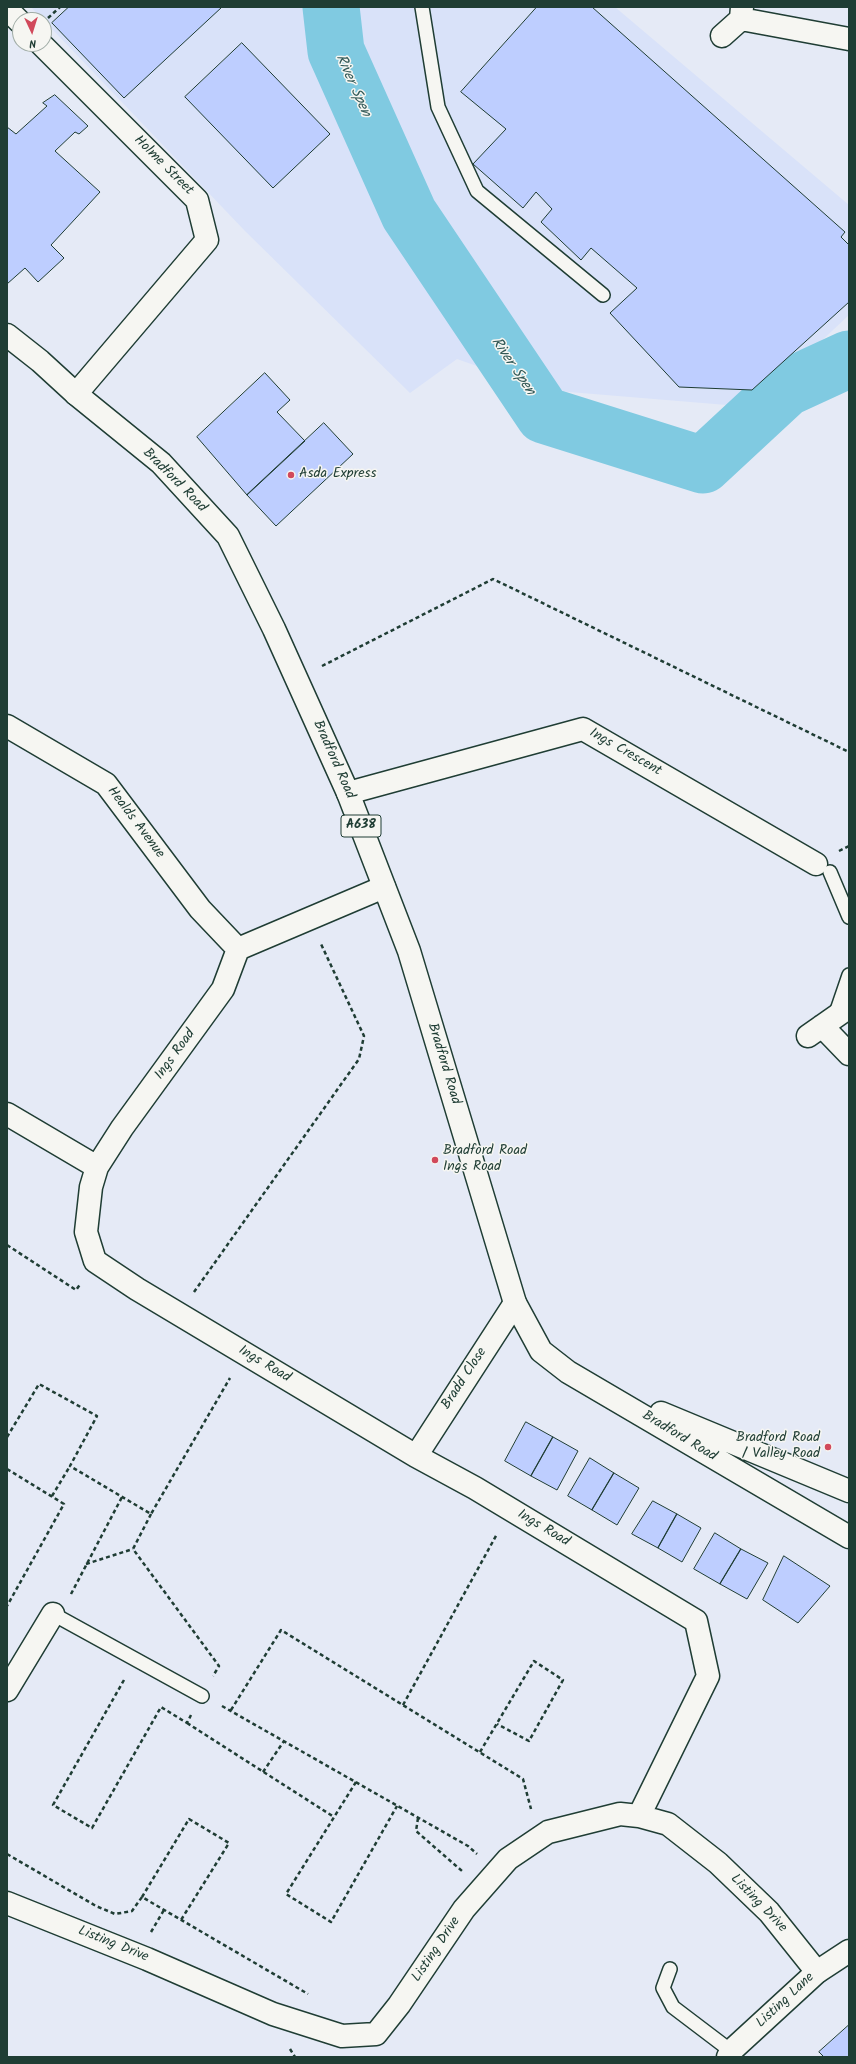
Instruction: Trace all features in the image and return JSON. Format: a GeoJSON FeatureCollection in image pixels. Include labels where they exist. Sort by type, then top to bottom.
{"type":"FeatureCollection","features":[{"type":"Feature","properties":{"kind":"street"},"geometry":{"type":"LineString","coordinates":[[722,36],[742,13],[849,39]]}},
{"type":"Feature","properties":{"kind":"street","name":"Holme Street"},"geometry":{"type":"LineString","coordinates":[[49,52],[197,200],[207,240],[76,394]]}},
{"type":"Feature","properties":{"kind":"street","name":"Bradford Road"},"geometry":{"type":"LineString","coordinates":[[7,335],[40,361],[76,394],[160,463],[228,536],[274,629],[348,793],[409,952],[515,1303],[541,1351],[568,1372],[849,1536]]}},
{"type":"Feature","properties":{"kind":"street","name":"Healds Avenue"},"geometry":{"type":"LineString","coordinates":[[7,726],[106,784],[200,909],[238,948]]}},
{"type":"Feature","properties":{"kind":"street","name":"Ings Crescent"},"geometry":{"type":"LineString","coordinates":[[348,793],[583,729],[823,868]]}},
{"type":"Feature","properties":{"kind":"street"},"geometry":{"type":"LineString","coordinates":[[238,948],[384,887]]}},
{"type":"Feature","properties":{"kind":"street","name":"Ings Road"},"geometry":{"type":"LineString","coordinates":[[238,948],[223,989],[122,1128],[97,1167],[92,1187],[86,1232],[95,1261],[244,1353],[416,1456],[510,1509],[696,1621],[708,1676],[640,1816]]}},
{"type":"Feature","properties":{"kind":"street"},"geometry":{"type":"LineString","coordinates":[[828,1022],[849,1054]]}},
{"type":"Feature","properties":{"kind":"street"},"geometry":{"type":"LineString","coordinates":[[7,1114],[97,1167]]}},
{"type":"Feature","properties":{"kind":"street","name":"Bradd Close"},"geometry":{"type":"LineString","coordinates":[[416,1456],[515,1303]]}},
{"type":"Feature","properties":{"kind":"street","name":"Bradford Road"},"geometry":{"type":"LineString","coordinates":[[593,1386],[849,1491]]}},
{"type":"Feature","properties":{"kind":"street"},"geometry":{"type":"LineString","coordinates":[[7,1690],[56,1615]]}},
{"type":"Feature","properties":{"kind":"street","name":"Listing Drive"},"geometry":{"type":"LineString","coordinates":[[7,1903],[147,1959],[273,2014],[342,2036],[376,2034],[399,2005],[464,1910],[508,1859],[548,1832],[620,1814],[640,1816],[668,1824],[718,1863],[769,1912],[817,1972]]}},
{"type":"Feature","properties":{"kind":"street","name":"Listing Lane"},"geometry":{"type":"LineString","coordinates":[[729,2054],[817,1972],[849,1951]]}},
{"type":"Feature","properties":{"kind":"lane"},"geometry":{"type":"LineString","coordinates":[[422,7],[438,107],[477,191],[604,295]]}},
{"type":"Feature","properties":{"kind":"lane"},"geometry":{"type":"LineString","coordinates":[[823,868],[849,917]]}},
{"type":"Feature","properties":{"kind":"lane"},"geometry":{"type":"LineString","coordinates":[[828,1022],[849,975]]}},
{"type":"Feature","properties":{"kind":"lane"},"geometry":{"type":"LineString","coordinates":[[56,1615],[202,1696]]}},
{"type":"Feature","properties":{"kind":"lane"},"geometry":{"type":"LineString","coordinates":[[670,1969],[663,1988],[673,2007],[729,2054]]}},
{"type":"Feature","properties":{"kind":"path"},"geometry":{"type":"LineString","coordinates":[[52,14],[60,7]]}},
{"type":"Feature","properties":{"kind":"path"},"geometry":{"type":"LineString","coordinates":[[296,679],[493,579],[849,752]]}},
{"type":"Feature","properties":{"kind":"path"},"geometry":{"type":"LineString","coordinates":[[179,1313],[359,1059],[364,1036],[309,919]]}},
{"type":"Feature","properties":{"kind":"path"},"geometry":{"type":"LineString","coordinates":[[7,1245],[76,1290],[95,1261]]}},
{"type":"Feature","properties":{"kind":"path"},"geometry":{"type":"LineString","coordinates":[[86,1564],[133,1548],[244,1353]]}},
{"type":"Feature","properties":{"kind":"path"},"geometry":{"type":"LineString","coordinates":[[7,1437],[39,1384],[97,1416],[52,1496]]}},
{"type":"Feature","properties":{"kind":"path"},"geometry":{"type":"LineString","coordinates":[[70,1466],[151,1514]]}},
{"type":"Feature","properties":{"kind":"path"},"geometry":{"type":"LineString","coordinates":[[7,1469],[64,1504],[7,1606]]}},
{"type":"Feature","properties":{"kind":"path"},"geometry":{"type":"LineString","coordinates":[[56,1615],[86,1564],[122,1497]]}},
{"type":"Feature","properties":{"kind":"path"},"geometry":{"type":"LineString","coordinates":[[403,1705],[510,1509]]}},
{"type":"Feature","properties":{"kind":"path"},"geometry":{"type":"LineString","coordinates":[[133,1548],[219,1666],[187,1724]]}},
{"type":"Feature","properties":{"kind":"path"},"geometry":{"type":"LineString","coordinates":[[231,1710],[281,1630],[523,1779],[539,1839]]}},
{"type":"Feature","properties":{"kind":"path"},"geometry":{"type":"LineString","coordinates":[[136,1659],[53,1805],[92,1828],[161,1707],[334,1817]]}},
{"type":"Feature","properties":{"kind":"path"},"geometry":{"type":"LineString","coordinates":[[480,1752],[534,1661],[563,1680],[529,1741],[497,1724]]}},
{"type":"Feature","properties":{"kind":"path"},"geometry":{"type":"LineString","coordinates":[[202,1696],[231,1710],[468,1846],[498,1870]]}},
{"type":"Feature","properties":{"kind":"path"},"geometry":{"type":"LineString","coordinates":[[263,1772],[284,1741]]}},
{"type":"Feature","properties":{"kind":"path"},"geometry":{"type":"LineString","coordinates":[[356,1782],[286,1894],[331,1922],[397,1806]]}},
{"type":"Feature","properties":{"kind":"path"},"geometry":{"type":"LineString","coordinates":[[418,1818],[416,1831],[454,1864],[484,1887]]}},
{"type":"Feature","properties":{"kind":"path"},"geometry":{"type":"LineString","coordinates":[[7,1854],[96,1906],[114,1914],[132,1911],[189,1819],[229,1843],[181,1920]]}},
{"type":"Feature","properties":{"kind":"path"},"geometry":{"type":"LineString","coordinates":[[142,1897],[309,1994]]}},
{"type":"Feature","properties":{"kind":"shaded area"},"geometry":{"type":"Polygon","coordinates":[[[31,7],[615,7],[849,205],[849,315],[751,407],[545,390],[457,359],[410,393],[245,231],[52,29],[52,12],[36,12],[31,7]]]}},
{"type":"Feature","properties":{"kind":"building"},"geometry":{"type":"Polygon","coordinates":[[[69,7],[222,7],[124,98],[52,23],[69,7]]]}},
{"type":"Feature","properties":{"kind":"building"},"geometry":{"type":"Polygon","coordinates":[[[537,7],[592,7],[845,232],[841,237],[849,245],[849,302],[752,390],[679,387],[610,313],[637,288],[591,248],[581,260],[541,222],[552,209],[536,192],[523,208],[473,164],[506,129],[461,92],[537,7]]]}},
{"type":"Feature","properties":{"kind":"building"},"geometry":{"type":"Polygon","coordinates":[[[242,43],[330,134],[273,188],[185,97],[242,43]]]}},
{"type":"Feature","properties":{"kind":"building"},"geometry":{"type":"Polygon","coordinates":[[[55,95],[88,126],[79,134],[75,132],[55,151],[100,192],[51,245],[64,258],[38,282],[25,268],[7,284],[7,127],[16,134],[47,106],[43,103],[55,95]]]}},
{"type":"Feature","properties":{"kind":"building"},"geometry":{"type":"Polygon","coordinates":[[[265,373],[290,400],[277,412],[305,441],[247,495],[197,437],[265,373]]]}},
{"type":"Feature","properties":{"kind":"building"},"geometry":{"type":"Polygon","coordinates":[[[324,423],[353,454],[276,526],[247,495],[324,423]]]}},
{"type":"Feature","properties":{"kind":"building"},"geometry":{"type":"Polygon","coordinates":[[[526,1422],[553,1437],[531,1476],[505,1461],[526,1422]]]}},
{"type":"Feature","properties":{"kind":"building"},"geometry":{"type":"Polygon","coordinates":[[[553,1437],[578,1451],[557,1490],[531,1476],[553,1437]]]}},
{"type":"Feature","properties":{"kind":"building"},"geometry":{"type":"Polygon","coordinates":[[[590,1458],[614,1473],[592,1510],[568,1496],[590,1458]]]}},
{"type":"Feature","properties":{"kind":"building"},"geometry":{"type":"Polygon","coordinates":[[[614,1473],[639,1488],[617,1525],[592,1510],[614,1473]]]}},
{"type":"Feature","properties":{"kind":"building"},"geometry":{"type":"Polygon","coordinates":[[[653,1501],[677,1514],[658,1548],[632,1534],[653,1501]]]}},
{"type":"Feature","properties":{"kind":"building"},"geometry":{"type":"Polygon","coordinates":[[[677,1514],[701,1528],[682,1562],[658,1548],[677,1514]]]}},
{"type":"Feature","properties":{"kind":"building"},"geometry":{"type":"Polygon","coordinates":[[[715,1533],[741,1549],[720,1584],[694,1569],[715,1533]]]}},
{"type":"Feature","properties":{"kind":"building"},"geometry":{"type":"Polygon","coordinates":[[[741,1549],[768,1563],[747,1599],[720,1584],[741,1549]]]}},
{"type":"Feature","properties":{"kind":"building"},"geometry":{"type":"Polygon","coordinates":[[[784,1556],[830,1586],[798,1623],[763,1600],[784,1556]]]}},
{"type":"Feature","properties":{"kind":"building"},"geometry":{"type":"Polygon","coordinates":[[[849,2025],[849,2057],[824,2057],[819,2052],[849,2025]]]}},
{"type":"Feature","properties":{"kind":"waterway","name":"River Spen"},"geometry":{"type":"LineString","coordinates":[[331,7],[336,51],[409,214],[544,415],[703,465],[786,388],[849,359]]}},
{"type":"Feature","properties":{"kind":"place","name":"Asda Express"},"geometry":{"type":"Point","coordinates":[291,475]}},
{"type":"Feature","properties":{"kind":"place","name":"Bradford Road Ings Road"},"geometry":{"type":"Point","coordinates":[435,1160]}},
{"type":"Feature","properties":{"kind":"place","name":"Bradford Road / Valley Road"},"geometry":{"type":"Point","coordinates":[828,1447]}}]}
